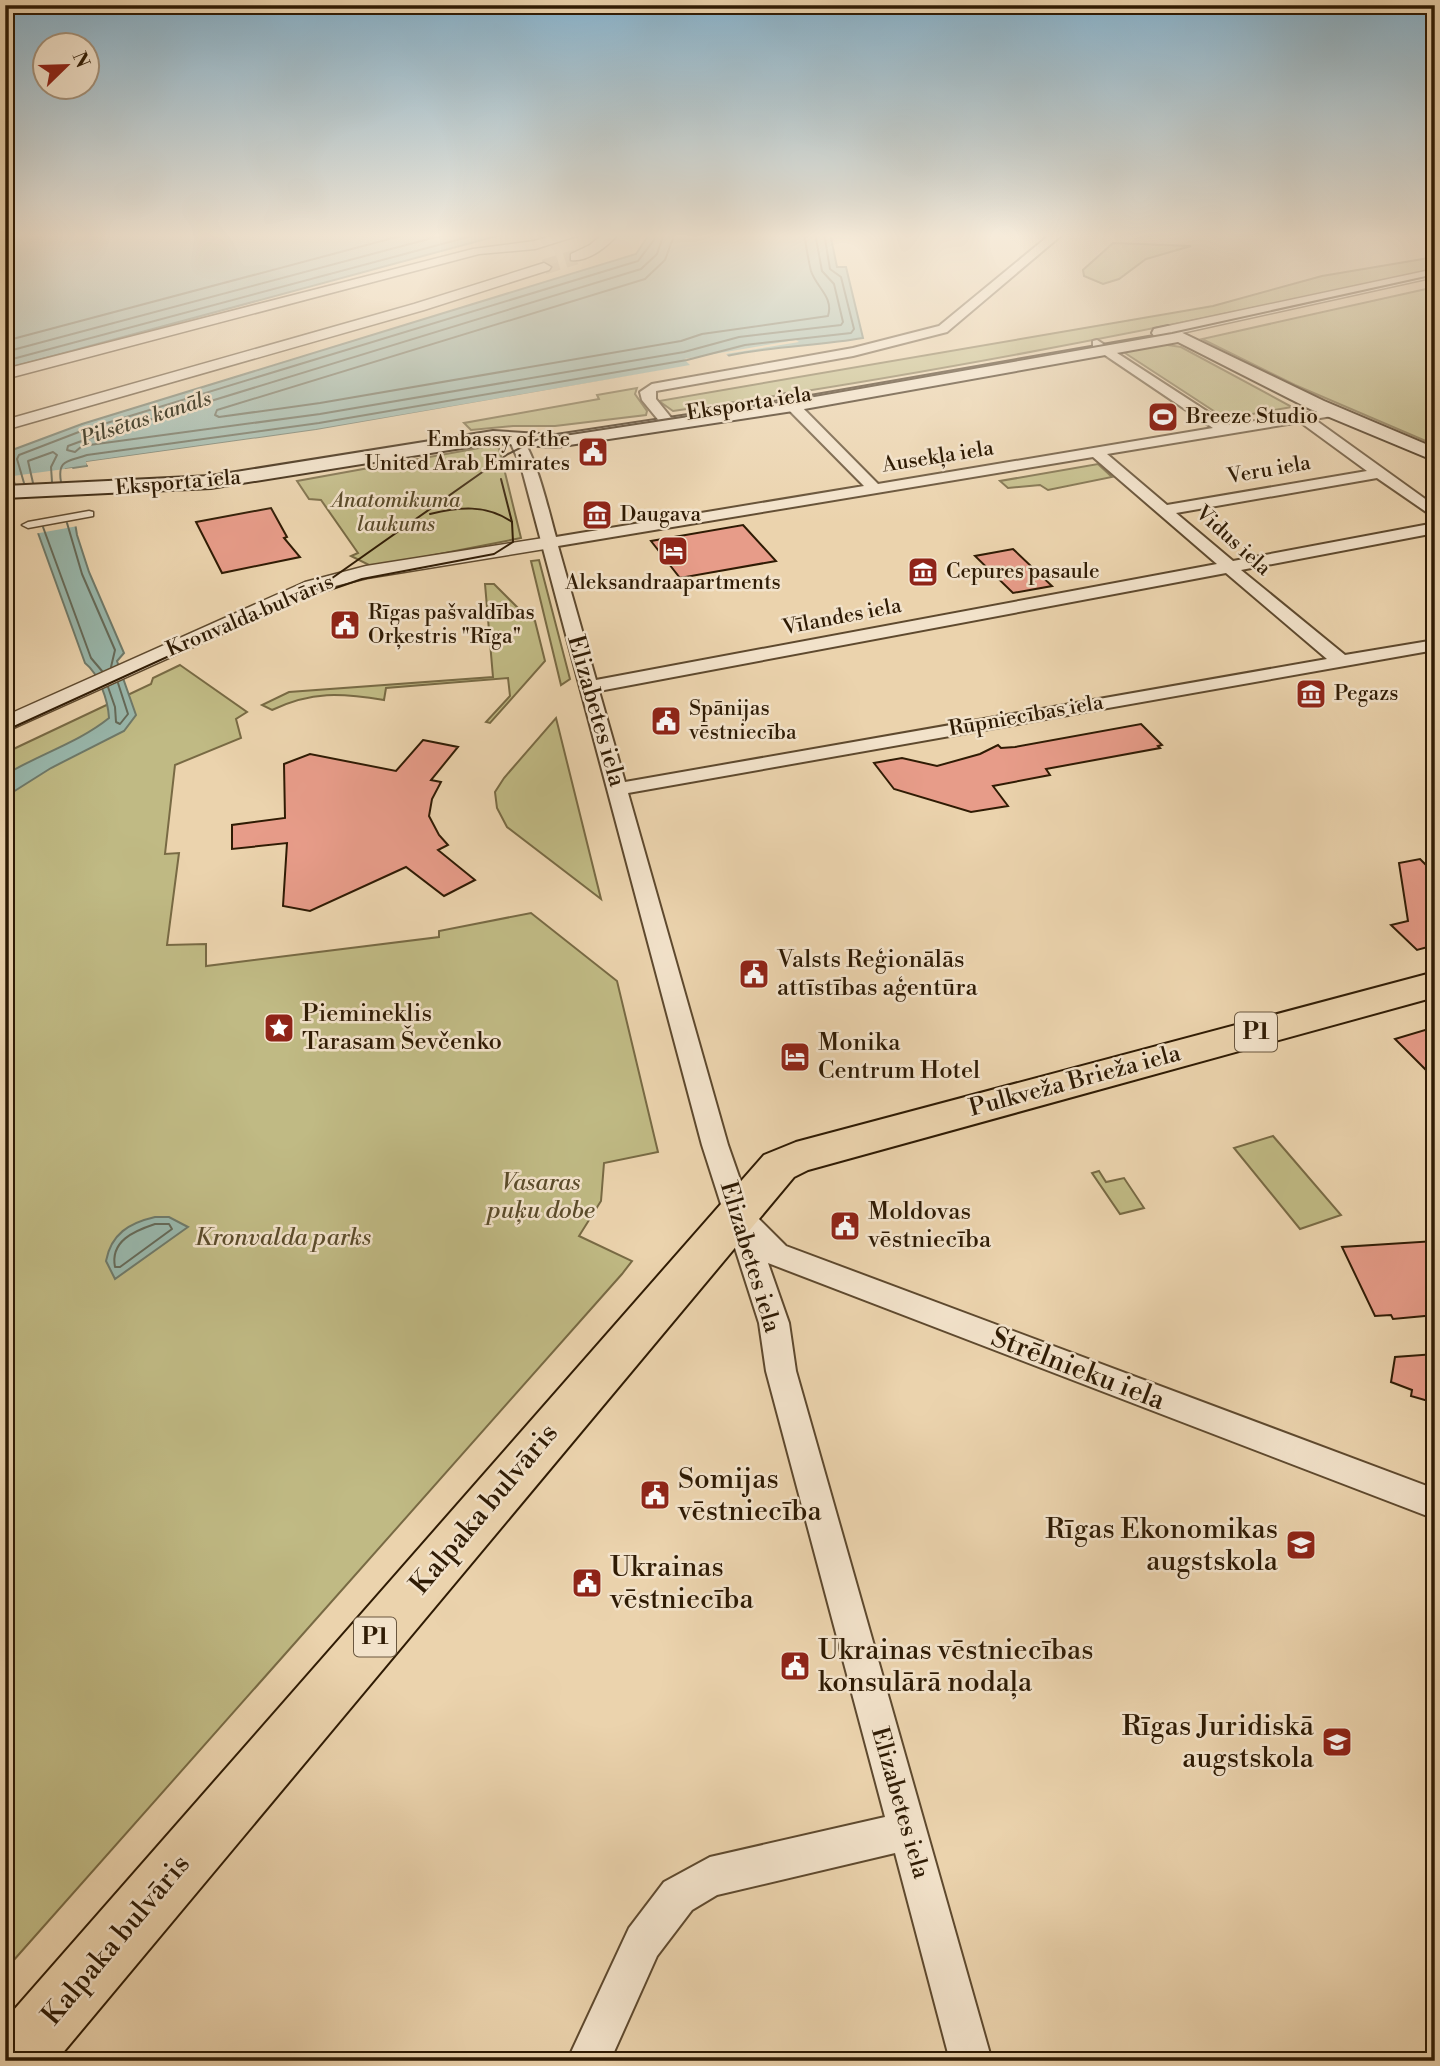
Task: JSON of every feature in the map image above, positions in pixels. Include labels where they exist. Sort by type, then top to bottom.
[{"type":"main road","name":"Eksporta iela","points":[[520,445],[789,402],[1174,334]]},
{"type":"main road","points":[[1174,334],[1333,412],[1435,455]]},
{"type":"main road","name":"Eksporta iela","points":[[12,492],[81,491],[211,482],[450,443],[520,445],[666,421]]},
{"type":"main road","name":"Pulkveža Brieža iela","points":[[736,1213],[779,1166],[796,1158],[1435,984]]},
{"type":"main road","name":"Kalpaka bulvāris","points":[[13,2061],[736,1213]]},
{"type":"street","points":[[5,374],[177,329]]},
{"type":"street","points":[[5,416],[80,391],[302,329]]},
{"type":"street","points":[[5,425],[340,329]]},
{"type":"street","points":[[666,421],[647,396],[652,388],[853,352],[941,329]]},
{"type":"street","name":"Eksporta iela","points":[[1174,334],[1194,329]]},
{"type":"street","name":"Eksporta iela","points":[[1174,334],[1197,329]]},
{"type":"street","points":[[1102,347],[1226,430]]},
{"type":"street","points":[[789,402],[875,489]]},
{"type":"street","name":"Ausekļa iela","points":[[550,542],[1333,412]]},
{"type":"street","points":[[1302,417],[1435,513]]},
{"type":"street","name":"Elizabetes iela","points":[[520,445],[550,542],[674,1001],[736,1213],[774,1323],[781,1371],[971,2061]]},
{"type":"street","name":"Vidus iela","points":[[1096,452],[1230,566],[1236,575],[1341,661]]},
{"type":"street","name":"Veru iela","points":[[1164,510],[1380,473]]},
{"type":"street","points":[[28,525],[89,514]]},
{"type":"street","name":"Vīlandes iela","points":[[588,686],[613,684],[1435,527]]},
{"type":"street","name":"Kronvalda bulvāris","points":[[7,723],[312,586],[366,572],[550,542]]},
{"type":"street","name":"Rūpniecības iela","points":[[618,789],[1435,645]]},
{"type":"street","name":"Strēlnieku iela","points":[[736,1213],[776,1254],[792,1262],[1435,1504]]},
{"type":"street","points":[[587,2061],[643,1942],[678,1896],[710,1877],[909,1831]]},
{"type":"green space","points":[[1076,329],[1148,329],[769,397],[673,411],[659,401]]},
{"type":"green space","points":[[1245,329],[1435,329],[1435,445],[1295,385],[1202,339]]},
{"type":"green space","points":[[1161,344],[1181,347],[1292,407],[1235,417],[1220,415],[1125,353]]},
{"type":"green space","points":[[637,388],[635,394],[647,411],[646,415],[555,426],[471,430],[464,423],[599,399],[597,395]]},
{"type":"green space","name":"Anatomikuma laukums","points":[[490,446],[499,448],[521,538],[373,567],[351,556],[358,553],[321,500],[309,499],[297,481]]},
{"type":"green space","points":[[1098,464],[1112,477],[1048,490],[1040,485],[1008,488],[1000,481]]},
{"type":"green space","points":[[539,560],[570,679],[561,685],[531,561]]},
{"type":"green space","points":[[485,584],[494,584],[525,615],[535,621],[545,661],[490,723],[486,722],[510,696],[508,678],[386,688],[384,700],[327,695],[300,699],[272,710],[262,705],[289,692],[493,677]]},
{"type":"green space","name":"Kronvalda parks","points":[[180,665],[247,712],[236,719],[241,738],[175,765],[165,854],[179,853],[167,945],[206,944],[206,966],[439,937],[439,931],[531,913],[617,981],[658,1152],[604,1163],[601,1201],[579,1236],[632,1261],[622,1274],[5,1970],[5,753],[151,684],[153,678]]},
{"type":"green space","points":[[556,718],[601,899],[507,827],[497,808],[495,792],[504,778]]},
{"type":"green space","points":[[1273,1136],[1341,1215],[1300,1229],[1234,1148]]},
{"type":"green space","points":[[1099,1171],[1106,1182],[1124,1178],[1144,1208],[1120,1214],[1092,1173]]},
{"type":"water","points":[[5,329],[151,329],[5,369]]},
{"type":"water","name":"Pilsētas kanāls","points":[[390,329],[861,329],[863,338],[753,351],[689,367],[316,430],[87,462],[87,466],[66,469],[77,535],[89,572],[124,653],[117,661],[136,715],[124,731],[51,768],[5,797],[5,775],[97,727],[109,718],[102,688],[85,663],[38,533],[11,472],[7,452],[82,424]]},
{"type":"water","points":[[155,1217],[169,1217],[188,1227],[115,1279],[106,1261],[112,1244],[129,1226]]},
{"type":"pier","points":[[796,340],[799,342],[726,354],[732,360],[695,368],[314,433],[87,465],[86,462],[316,430],[690,365],[684,359]]},
{"type":"pier","points":[[72,468],[74,471],[70,472],[78,526],[34,534],[13,476]]},
{"type":"building","points":[[271,508],[287,537],[284,538],[300,557],[222,573],[196,522]]},
{"type":"building","name":"Aleksandraapartments","points":[[743,525],[776,561],[680,578],[651,541]]},
{"type":"building","points":[[1013,549],[1052,586],[1013,593],[975,556]]},
{"type":"building","points":[[1141,724],[1162,745],[1158,746],[1160,748],[1046,769],[1050,775],[993,786],[1008,806],[971,812],[894,789],[874,763],[902,758],[937,766],[980,754],[998,745],[1001,748],[1015,747]]},
{"type":"building","points":[[423,740],[458,747],[431,780],[441,782],[432,799],[429,816],[448,845],[438,850],[475,880],[444,896],[406,867],[310,911],[283,906],[287,843],[232,849],[232,825],[285,818],[284,764],[310,754],[396,771]]},
{"type":"building","points":[[1420,859],[1435,874],[1435,945],[1417,950],[1391,925],[1408,921],[1399,863]]},
{"type":"building","points":[[1435,1027],[1435,1079],[1395,1039]]},
{"type":"building","points":[[1435,1241],[1435,1315],[1393,1319],[1391,1315],[1375,1316],[1342,1247]]},
{"type":"building","points":[[1435,1354],[1435,1403],[1411,1396],[1412,1390],[1391,1382],[1395,1357]]},
{"type":"tram line","points":[[5,731],[318,588],[508,454],[538,439],[786,401],[1188,329]]},
{"type":"tram line","points":[[501,479],[512,522]]},
{"type":"tram line","points":[[430,514],[472,509],[492,512],[512,522]]},
{"type":"tram line","points":[[324,592],[362,579],[494,554],[513,542],[512,522]]},
{"type":"place","name":"Breeze Studio","points":[[1163,417]]},
{"type":"place","name":"Embassy of the United Arab Emirates","points":[[593,452]]},
{"type":"place","name":"Daugava","points":[[597,515]]},
{"type":"place","name":"Aleksandraapartments","points":[[673,551]]},
{"type":"place","name":"Cepures pasaule","points":[[923,572]]},
{"type":"place","name":"Rīgas pašvaldības Orķestris \"Rīga\"","points":[[345,625]]},
{"type":"place","name":"Pegazs","points":[[1311,694]]},
{"type":"place","name":"Spānijas vēstniecība","points":[[666,721]]},
{"type":"place","name":"Valsts Reģionālās attīstības aģentūra","points":[[754,974]]},
{"type":"place","name":"Piemineklis Tarasam Ševčenko","points":[[279,1028]]},
{"type":"place","name":"Monika Centrum Hotel","points":[[795,1057]]},
{"type":"place","name":"Moldovas vēstniecība","points":[[845,1226]]},
{"type":"place","name":"Somijas vēstniecība","points":[[655,1495]]},
{"type":"place","name":"Rīgas Ekonomikas augstskola","points":[[1301,1545]]},
{"type":"place","name":"Ukrainas vēstniecība","points":[[587,1583]]},
{"type":"place","name":"Ukrainas vēstniecības konsulārā nodaļa","points":[[795,1666]]},
{"type":"place","name":"Rīgas Juridiskā augstskola","points":[[1337,1742]]},
{"type":"park label","name":"Vasaras puķu dobe","points":[[541,1197]]}]
